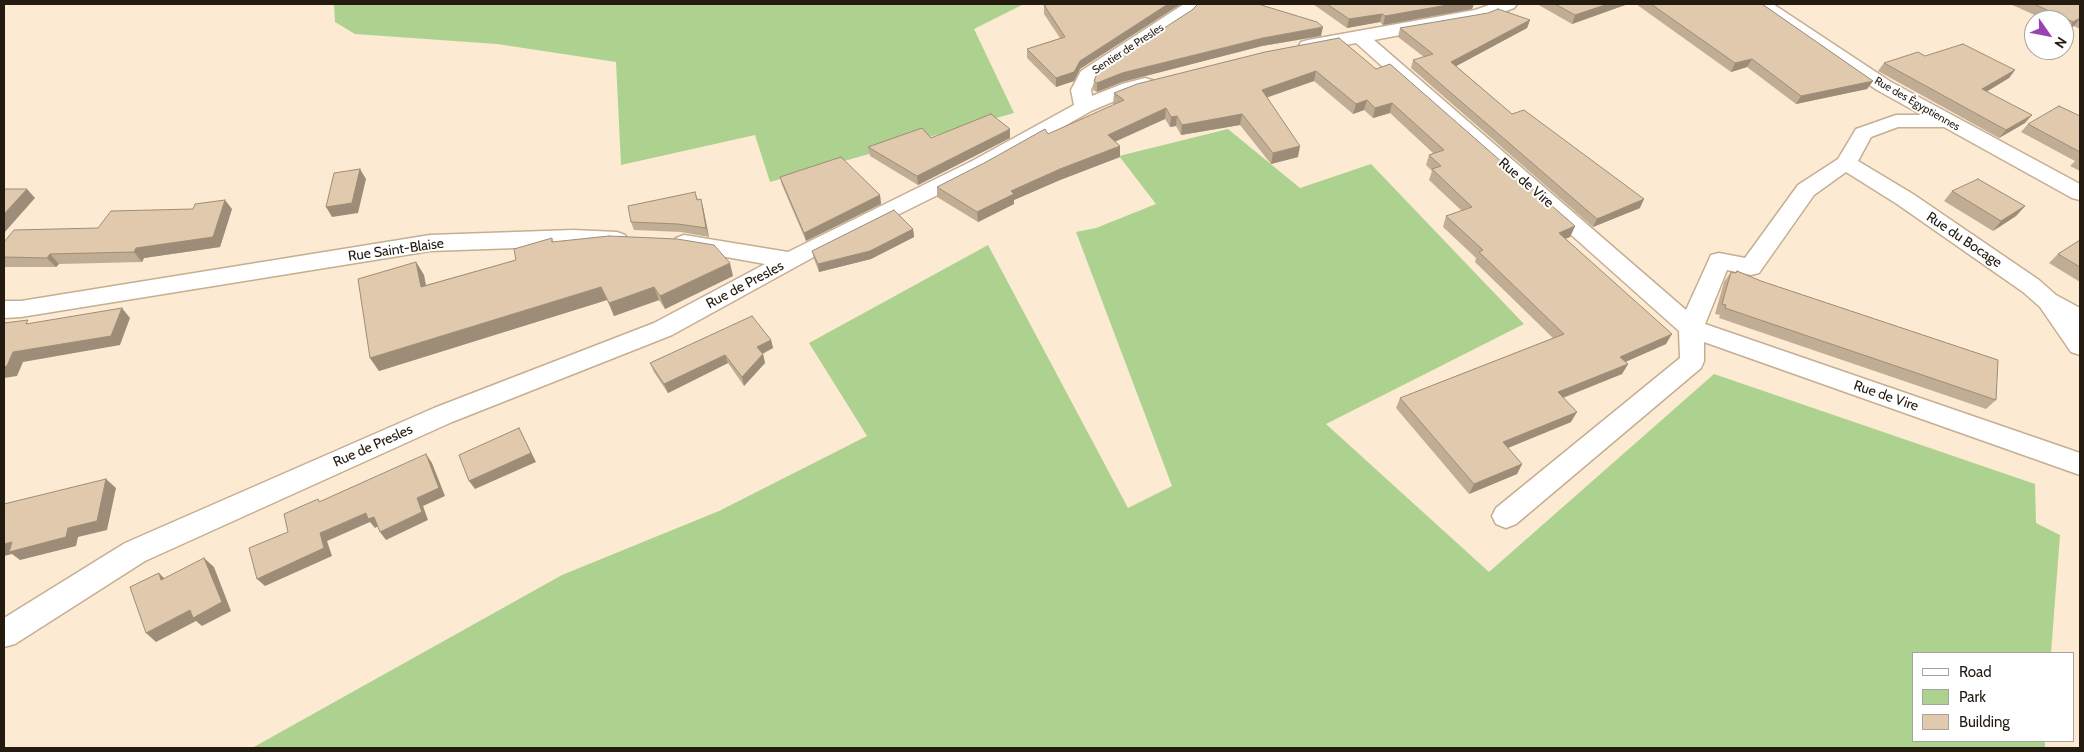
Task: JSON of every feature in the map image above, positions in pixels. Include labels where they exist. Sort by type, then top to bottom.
[{"type":"street","name":"Sentier de Presles","points":[[1084,107],[1081,90],[1088,75],[1195,4]]},
{"type":"street","points":[[1292,49],[1479,15],[1508,4]]},
{"type":"street","name":"Rue des Égyptiennes","points":[[1761,4],[1884,86],[1944,121],[2080,193]]},
{"type":"street","name":"Rue de Vire","points":[[1360,37],[1691,328],[2080,464]]},
{"type":"street","name":"Rue de Presles","points":[[4,634],[135,552],[443,415],[663,330],[790,260],[979,166],[1084,107],[1129,88],[1167,78]]},
{"type":"street","points":[[1506,516],[1692,361],[1691,328],[1719,261],[1751,267],[1806,190],[1846,163],[1863,133],[1896,121],[1944,121]]},
{"type":"street","name":"Rue du Bocage","points":[[1846,163],[1905,200],[2031,286],[2048,301],[2080,319]]},
{"type":"street","name":"Rue Saint-Blaise","points":[[4,310],[21,309],[430,243],[573,238],[681,242],[790,260]]},
{"type":"street","points":[[2048,301],[2080,346]]},
{"type":"green space","points":[[334,4],[1024,4],[974,29],[1014,113],[770,182],[755,135],[621,165],[616,62],[497,44],[355,34],[335,22]]},
{"type":"green space","points":[[1228,129],[1300,188],[1371,164],[1524,324],[1326,424],[1489,572],[1714,374],[2035,484],[2036,523],[2060,535],[2051,652],[1912,652],[1912,742],[2045,742],[2045,748],[252,748],[562,575],[719,511],[867,436],[809,343],[988,245],[1128,508],[1172,486],[1076,232],[1096,228],[1156,204],[1119,156]]},
{"type":"building","points":[[1168,4],[1080,61],[1074,72],[1056,78],[1027,49],[1065,37],[1044,5]]},
{"type":"building","points":[[1198,4],[1258,4],[1317,22],[1323,27],[1263,38],[1122,73],[1097,83],[1094,81],[1098,71],[1192,10]]},
{"type":"building","points":[[1327,4],[1453,4],[1385,16],[1382,14],[1349,19]]},
{"type":"building","points":[[1555,4],[1608,4],[1575,15]]},
{"type":"building","points":[[1651,4],[1762,4],[1873,81],[1801,96],[1752,59],[1735,63]]},
{"type":"building","points":[[2034,4],[2080,4],[2080,18],[2074,21],[2074,10],[2047,10]]},
{"type":"building","points":[[1498,9],[1530,20],[1451,62],[1512,114],[1524,110],[1644,199],[1597,219],[1413,60],[1433,54],[1400,28],[1488,13]]},
{"type":"building","points":[[1339,38],[1376,69],[1390,64],[1575,226],[1559,233],[1672,334],[1620,357],[1628,364],[1558,392],[1577,412],[1503,442],[1522,464],[1474,484],[1400,398],[1564,334],[1479,252],[1483,250],[1446,216],[1472,207],[1432,169],[1441,166],[1429,155],[1444,150],[1392,103],[1375,108],[1367,100],[1356,104],[1316,71],[1262,90],[1300,146],[1273,153],[1242,114],[1182,125],[1177,116],[1171,117],[1166,108],[1108,135],[1120,146],[1060,169],[1011,191],[1014,194],[977,212],[937,187],[1045,129],[1048,134],[1124,100],[1114,93],[1137,84],[1265,52]]},
{"type":"building","points":[[1963,44],[2015,70],[1982,89],[2032,115],[2006,130],[1884,63],[1918,52],[1925,56]]},
{"type":"building","points":[[2059,106],[2080,116],[2080,152],[2028,124]]},
{"type":"building","points":[[991,114],[1010,129],[917,176],[868,147],[922,128],[931,138]]},
{"type":"building","points":[[841,157],[880,195],[804,233],[780,177]]},
{"type":"building","points":[[360,169],[352,203],[326,207],[334,173]]},
{"type":"building","points":[[1978,179],[2025,206],[2001,221],[1952,191]]},
{"type":"building","points":[[4,189],[27,189],[4,214]]},
{"type":"building","points":[[695,192],[697,200],[701,199],[706,228],[678,224],[631,222],[628,206]]},
{"type":"building","points":[[225,200],[213,237],[136,248],[134,252],[50,254],[47,258],[4,257],[4,242],[14,230],[98,228],[111,211],[193,209],[195,204]]},
{"type":"building","points":[[894,210],[913,229],[870,251],[818,264],[812,251]]},
{"type":"building","points":[[609,236],[677,239],[714,245],[730,263],[660,296],[654,287],[609,303],[601,287],[370,358],[358,279],[416,262],[421,287],[516,260],[514,249],[552,238],[552,242]]},
{"type":"building","points":[[2080,240],[2080,267],[2058,254]]},
{"type":"building","points":[[1737,271],[1761,281],[1998,360],[1996,400],[1725,308],[1726,305],[1722,304],[1731,272],[1736,273]]},
{"type":"building","points":[[122,308],[111,336],[13,352],[7,366],[4,367],[4,323],[28,320],[26,324]]},
{"type":"building","points":[[752,316],[771,340],[757,347],[763,354],[742,377],[725,355],[664,384],[650,363]]},
{"type":"building","points":[[519,428],[531,453],[469,481],[459,455]]},
{"type":"building","points":[[426,454],[439,488],[417,498],[422,512],[380,532],[374,517],[368,519],[366,513],[320,533],[324,548],[257,579],[249,548],[288,532],[284,514],[318,499],[319,502]]},
{"type":"building","points":[[106,479],[97,521],[68,528],[66,537],[9,552],[12,542],[4,544],[4,504]]},
{"type":"building","points":[[204,558],[222,602],[193,618],[190,610],[146,633],[130,587],[159,573],[161,580]]}]
